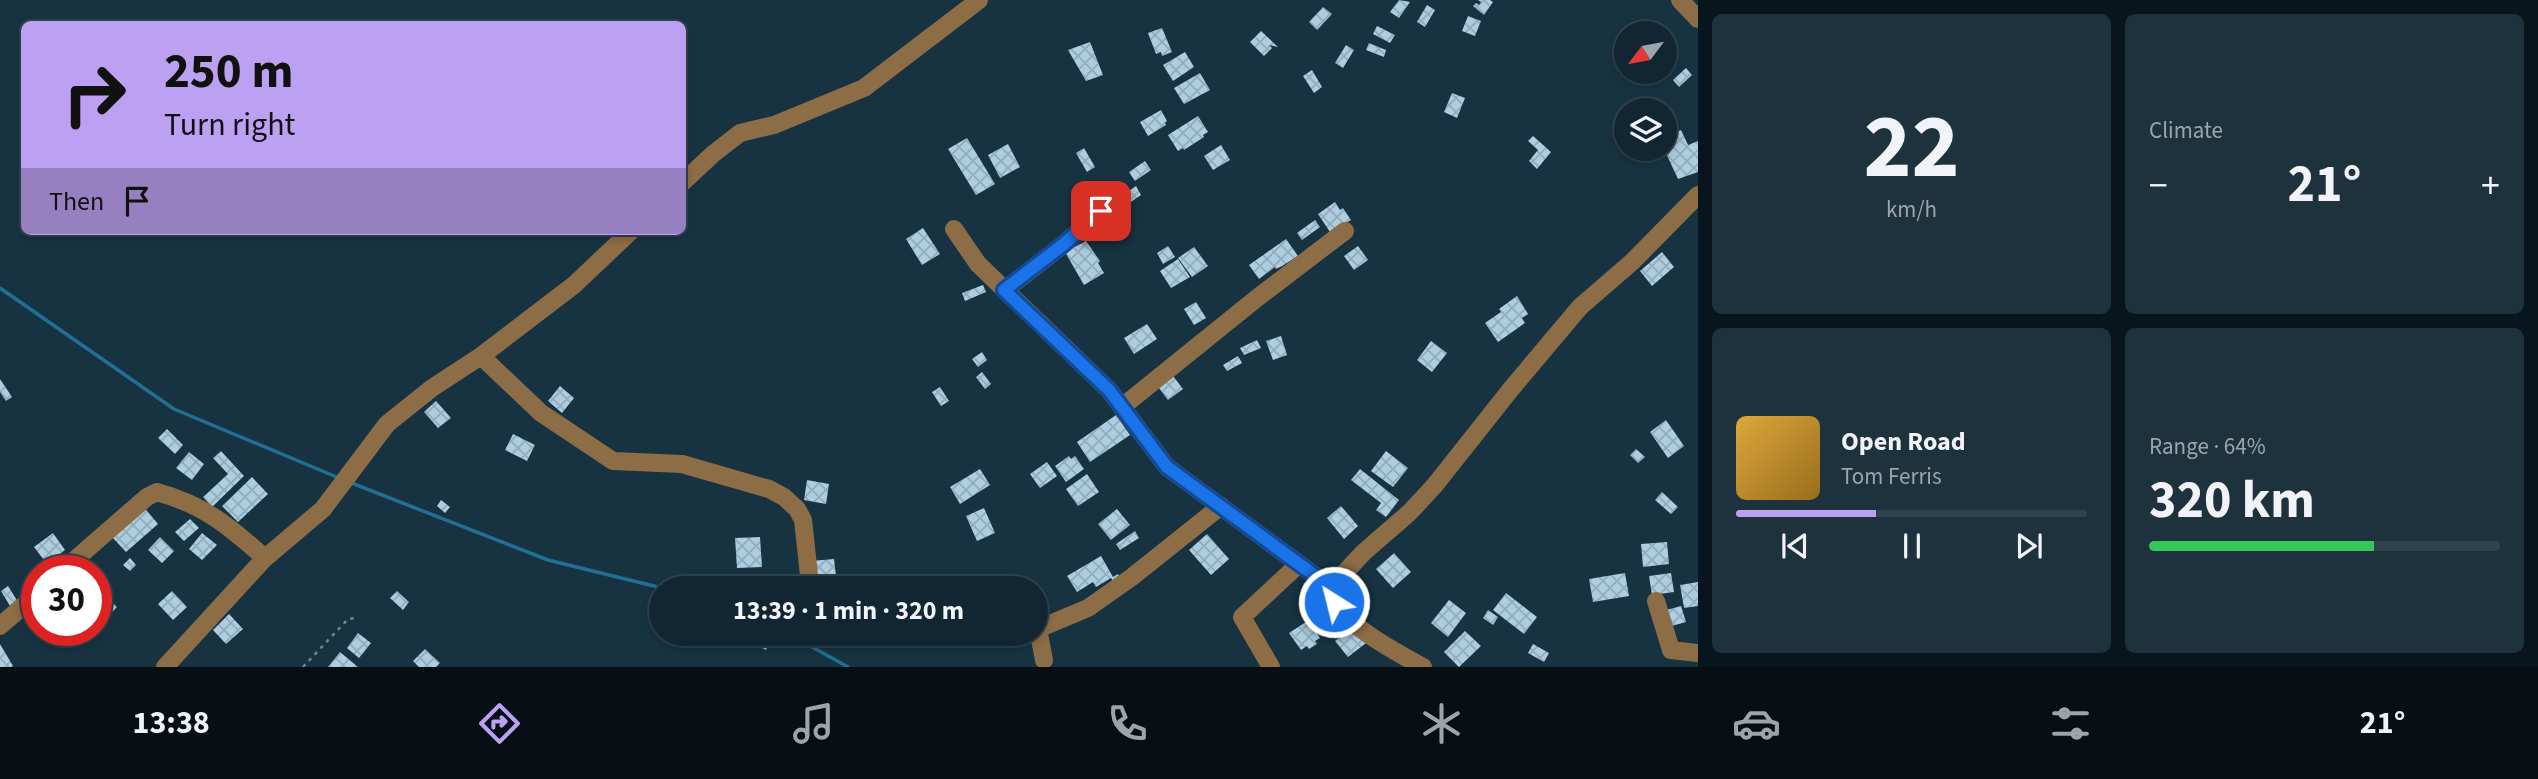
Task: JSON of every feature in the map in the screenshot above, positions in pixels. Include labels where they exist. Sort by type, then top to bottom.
[{"type":"street","points":[[686,179],[740,133],[774,125],[864,88],[979,0]]},
{"type":"street","points":[[1680,0],[1698,19]]},
{"type":"street","points":[[1004,290],[1064,244],[1119,195]]},
{"type":"street","points":[[1423,667],[1385,646],[1346,617],[1334,602],[1334,584],[1435,485],[1580,307],[1632,262],[1698,195]]},
{"type":"street","points":[[954,229],[978,264],[1109,390],[1167,467],[1333,589]]},
{"type":"street","points":[[1122,407],[1345,231]]},
{"type":"street","points":[[165,667],[265,558],[323,509],[387,424],[574,285],[627,235]]},
{"type":"street","points":[[481,356],[541,413],[613,461],[682,464],[769,489],[784,497],[797,509],[803,520],[809,576]]},
{"type":"street","points":[[80,555],[147,497],[157,492],[185,500],[218,520],[265,558]]},
{"type":"street","points":[[1044,660],[1038,629],[1088,608],[1132,577],[1221,506]]},
{"type":"street","points":[[1271,667],[1242,617],[1299,564]]},
{"type":"street","points":[[1656,601],[1671,650],[1698,653]]},
{"type":"street","points":[[0,626],[21,608]]},
{"type":"path","points":[[303,667],[348,619],[356,618]]},
{"type":"building","points":[[1399,0],[1410,2],[1399,18],[1390,12]]},
{"type":"building","points":[[1478,0],[1493,2],[1484,15],[1473,6],[1476,3],[1479,5],[1481,2]]},
{"type":"building","points":[[1427,5],[1435,10],[1425,27],[1417,22]]},
{"type":"building","points":[[1323,7],[1332,14],[1317,30],[1309,22]]},
{"type":"building","points":[[1468,16],[1481,21],[1475,36],[1462,31]]},
{"type":"building","points":[[1377,26],[1395,35],[1390,43],[1373,34]]},
{"type":"building","points":[[1162,28],[1172,52],[1162,56],[1161,52],[1156,54],[1148,33]]},
{"type":"building","points":[[1261,31],[1278,47],[1269,45],[1272,48],[1264,56],[1250,42]]},
{"type":"building","points":[[1090,42],[1103,75],[1086,81],[1068,50]]},
{"type":"building","points":[[1369,43],[1386,50],[1384,57],[1366,50]]},
{"type":"building","points":[[1346,45],[1354,50],[1343,68],[1335,63]]},
{"type":"building","points":[[1185,52],[1194,67],[1173,81],[1163,65]]},
{"type":"building","points":[[1686,68],[1692,75],[1679,87],[1677,76]]},
{"type":"building","points":[[1312,70],[1322,87],[1314,93],[1303,76]]},
{"type":"building","points":[[1200,73],[1210,90],[1184,104],[1174,88]]},
{"type":"building","points":[[1452,93],[1465,98],[1457,118],[1444,112]]},
{"type":"building","points":[[1161,110],[1167,121],[1166,125],[1148,136],[1140,122]]},
{"type":"building","points":[[1198,116],[1208,132],[1184,150],[1183,148],[1178,151],[1168,135]]},
{"type":"building","points":[[1681,130],[1688,145],[1698,141],[1698,172],[1678,179],[1670,161],[1677,161],[1677,132]]},
{"type":"building","points":[[1533,136],[1551,152],[1537,169],[1529,161],[1538,150],[1528,141]]},
{"type":"building","points":[[967,138],[995,184],[976,195],[948,149]]},
{"type":"building","points":[[1008,144],[1020,167],[1000,178],[988,155]]},
{"type":"building","points":[[1221,145],[1230,160],[1213,170],[1204,156]]},
{"type":"building","points":[[1084,148],[1095,167],[1087,172],[1076,153]]},
{"type":"building","points":[[1145,161],[1151,170],[1135,181],[1129,172]]},
{"type":"building","points":[[1136,186],[1141,195],[1125,206],[1119,198]]},
{"type":"building","points":[[1335,202],[1351,220],[1330,232],[1318,214]]},
{"type":"building","points":[[1315,220],[1320,227],[1302,240],[1297,233]]},
{"type":"building","points":[[923,228],[940,254],[922,265],[906,239]]},
{"type":"building","points":[[1286,239],[1298,256],[1276,269],[1275,267],[1259,279],[1249,265]]},
{"type":"building","points":[[1086,241],[1100,261],[1098,263],[1104,273],[1084,285],[1065,252]]},
{"type":"building","points":[[1168,246],[1175,257],[1163,264],[1157,253]]},
{"type":"building","points":[[1358,246],[1368,260],[1354,270],[1344,256]]},
{"type":"building","points":[[1194,247],[1208,266],[1192,277],[1178,258]]},
{"type":"building","points":[[1662,252],[1674,267],[1652,286],[1640,271]]},
{"type":"building","points":[[1178,259],[1190,277],[1171,288],[1160,271]]},
{"type":"building","points":[[983,285],[986,292],[965,301],[962,293]]},
{"type":"building","points":[[1517,296],[1528,314],[1522,318],[1525,323],[1498,342],[1485,323]]},
{"type":"building","points":[[1196,302],[1206,318],[1194,325],[1184,309]]},
{"type":"building","points":[[1147,324],[1157,339],[1134,354],[1124,338]]},
{"type":"building","points":[[1281,336],[1287,355],[1273,360],[1266,341]]},
{"type":"building","points":[[1257,340],[1261,348],[1244,355],[1240,348]]},
{"type":"building","points":[[1431,341],[1447,353],[1432,372],[1417,360]]},
{"type":"building","points":[[982,352],[987,360],[978,367],[972,359]]},
{"type":"building","points":[[1238,356],[1242,363],[1227,371],[1223,365]]},
{"type":"building","points":[[982,372],[991,384],[985,389],[976,377]]},
{"type":"building","points":[[1170,372],[1183,389],[1168,400],[1155,383]]},
{"type":"building","points":[[0,379],[12,397],[6,401],[0,392]]},
{"type":"building","points":[[560,386],[574,398],[562,413],[548,401]]},
{"type":"building","points":[[940,387],[949,401],[941,406],[932,392]]},
{"type":"building","points":[[436,401],[451,418],[438,428],[424,412]]},
{"type":"building","points":[[1116,415],[1130,435],[1090,462],[1077,442]]},
{"type":"building","points":[[1666,420],[1684,446],[1668,458],[1650,432]]},
{"type":"building","points":[[167,429],[183,445],[175,454],[158,438]]},
{"type":"building","points":[[513,434],[535,445],[527,461],[505,450]]},
{"type":"building","points":[[1636,449],[1645,457],[1638,463],[1630,455]]},
{"type":"building","points":[[221,451],[244,476],[212,507],[203,497],[228,474],[213,458]]},
{"type":"building","points":[[1386,451],[1408,468],[1393,487],[1371,471]]},
{"type":"building","points":[[189,452],[204,464],[192,480],[176,468]]},
{"type":"building","points":[[1069,456],[1071,459],[1075,456],[1084,469],[1066,482],[1055,466]]},
{"type":"building","points":[[1047,462],[1057,476],[1040,488],[1030,474]]},
{"type":"building","points":[[980,469],[990,485],[960,504],[950,487]]},
{"type":"building","points":[[1360,469],[1399,500],[1386,517],[1376,510],[1381,503],[1351,480]]},
{"type":"building","points":[[1087,474],[1099,492],[1078,506],[1066,489]]},
{"type":"building","points":[[252,477],[268,494],[238,522],[222,506]]},
{"type":"building","points":[[807,480],[829,484],[826,504],[804,500]]},
{"type":"building","points":[[1662,492],[1678,507],[1671,514],[1655,500]]},
{"type":"building","points":[[441,500],[450,507],[445,513],[437,506]]},
{"type":"building","points":[[1341,506],[1358,526],[1344,539],[1327,518]]},
{"type":"building","points":[[144,507],[158,524],[126,552],[111,536]]},
{"type":"building","points":[[984,508],[995,533],[977,541],[966,516]]},
{"type":"building","points":[[1117,509],[1130,525],[1111,540],[1098,524]]},
{"type":"building","points":[[190,519],[199,528],[184,541],[175,532]]},
{"type":"building","points":[[1135,531],[1139,538],[1120,550],[1116,544]]},
{"type":"building","points":[[53,533],[65,550],[59,555],[40,555],[34,547]]},
{"type":"building","points":[[202,533],[217,545],[202,560],[189,549]]},
{"type":"building","points":[[1207,534],[1229,559],[1211,575],[1189,550]]},
{"type":"building","points":[[160,537],[174,551],[162,563],[148,550]]},
{"type":"building","points":[[760,537],[762,567],[737,568],[735,538]]},
{"type":"building","points":[[1667,542],[1669,564],[1643,567],[1641,544]]},
{"type":"building","points":[[1394,553],[1411,572],[1393,588],[1376,569]]},
{"type":"building","points":[[1101,556],[1113,577],[1118,574],[1122,581],[1115,585],[1111,578],[1096,587],[1093,582],[1077,592],[1067,576]]},
{"type":"building","points":[[130,558],[136,565],[130,571],[123,565]]},
{"type":"building","points":[[834,559],[836,576],[813,576],[811,561]]},
{"type":"building","points":[[1625,573],[1629,596],[1593,602],[1589,579]]},
{"type":"building","points":[[1671,573],[1674,592],[1652,595],[1649,576]]},
{"type":"building","points":[[1698,582],[1698,606],[1684,608],[1680,585]]},
{"type":"building","points":[[8,586],[18,602],[10,606],[1,591]]},
{"type":"building","points":[[172,591],[187,607],[173,620],[158,604]]},
{"type":"building","points":[[397,591],[409,602],[403,610],[390,598]]},
{"type":"building","points":[[1506,593],[1537,617],[1524,634],[1493,610]]},
{"type":"building","points":[[1449,600],[1466,613],[1448,637],[1431,623]]},
{"type":"building","points":[[1681,606],[1686,622],[1668,627],[1663,611]]},
{"type":"building","points":[[1488,610],[1498,617],[1493,625],[1483,618]]},
{"type":"building","points":[[229,614],[243,629],[226,644],[213,630]]},
{"type":"building","points":[[1309,620],[1320,638],[1315,641],[1317,644],[1301,650],[1289,633]]},
{"type":"building","points":[[1353,627],[1366,643],[1348,657],[1335,641]]},
{"type":"building","points":[[1465,631],[1481,646],[1459,667],[1444,652]]},
{"type":"building","points":[[358,633],[371,643],[359,658],[347,648]]},
{"type":"building","points":[[0,644],[13,666],[0,667]]},
{"type":"building","points":[[1533,644],[1549,653],[1544,662],[1528,653]]},
{"type":"building","points":[[425,649],[440,663],[436,667],[419,667],[413,661]]},
{"type":"building","points":[[340,652],[358,667],[328,667]]},
{"type":"waterway","points":[[0,288],[174,409],[339,478]]},
{"type":"waterway","points":[[349,482],[548,560],[649,585]]},
{"type":"waterway","points":[[810,646],[848,667]]},
{"type":"route","points":[[1101,211],[1064,244],[1004,290],[1109,390],[1167,467],[1333,589],[1334,602]]}]
